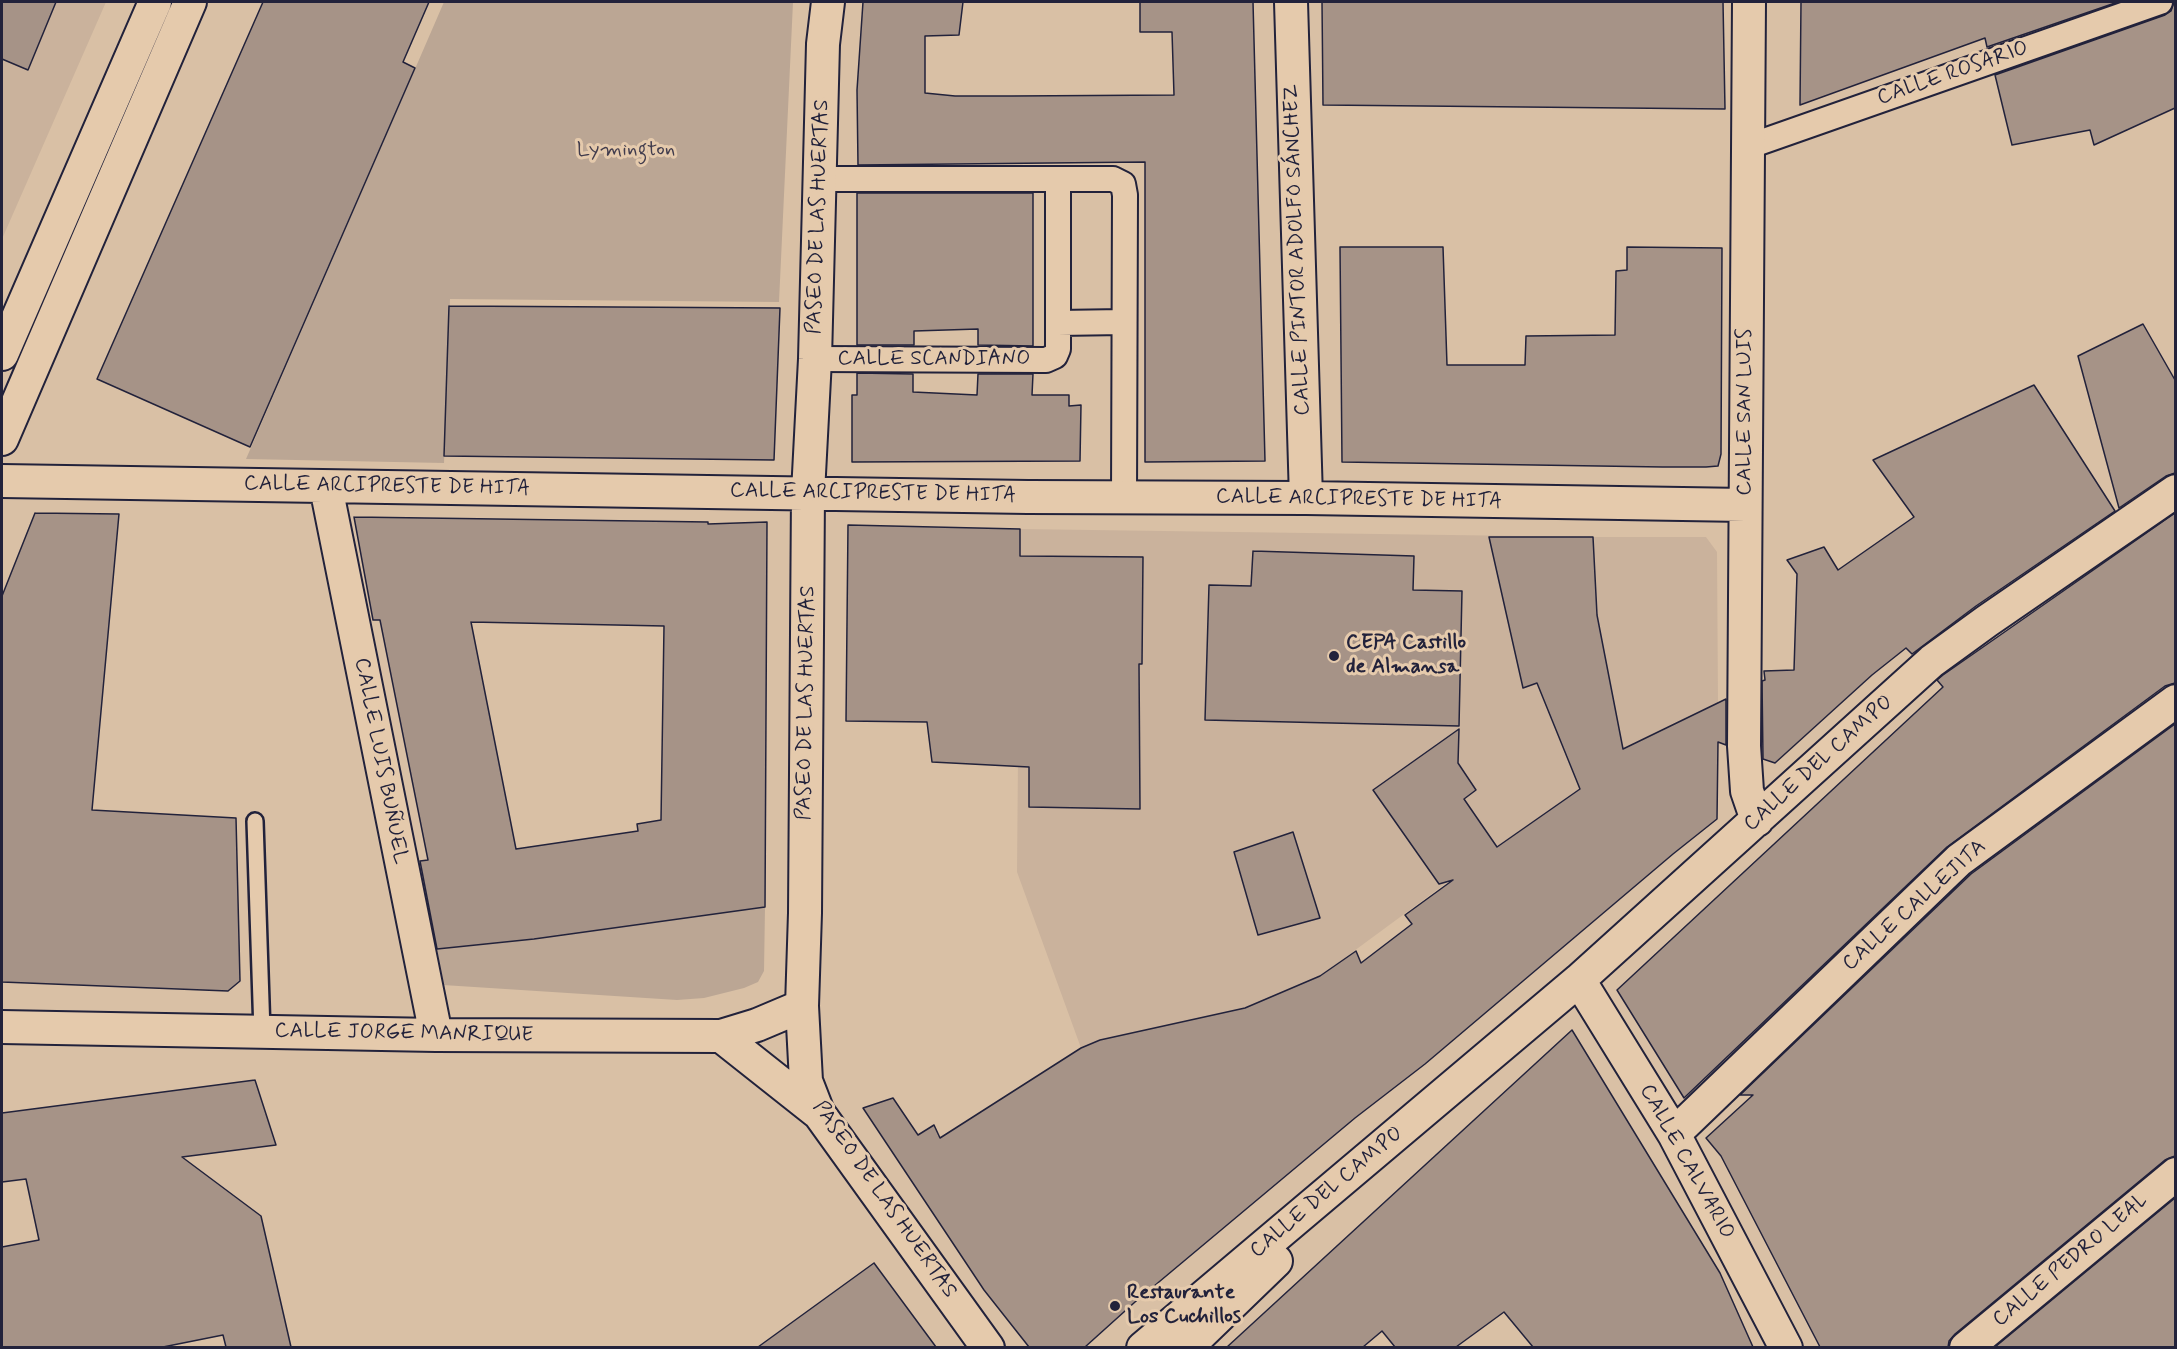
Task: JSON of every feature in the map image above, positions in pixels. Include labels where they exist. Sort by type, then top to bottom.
[{"type":"street","points":[[2,354],[155,2]]},
{"type":"street","points":[[2,439],[190,2]]},
{"type":"street","name":"PASEO DE LAS HUERTAS","points":[[828,2],[823,44],[808,493],[802,1006],[806,1081],[818,1112],[988,1347]]},
{"type":"street","name":"CALLE PINTOR ADOLFO SÁNCHEZ","points":[[1291,2],[1306,498]]},
{"type":"street","name":"CALLE SAN LUIS","points":[[1749,2],[1744,746],[1748,791],[1757,820]]},
{"type":"street","name":"CALLE ROSARIO","points":[[1747,147],[2160,2]]},
{"type":"street","points":[[820,179],[1113,179],[1123,184],[1125,195],[1124,498]]},
{"type":"street","name":"CALLE SCANDIANO","points":[[814,359],[1046,360],[1055,356],[1058,349],[1058,180]]},
{"type":"street","points":[[1058,323],[1123,322]]},
{"type":"street","name":"CALLE ARCIPRESTE DE HITA","points":[[2,481],[1745,505]]},
{"type":"street","name":"CALLE LUIS BUÑUEL","points":[[326,487],[436,1035]]},
{"type":"street","name":"CALLE DEL CAMPO","points":[[1143,1347],[1579,980],[1932,661],[2175,491]]},
{"type":"street","name":"CALLE CALLEJITA","points":[[1674,1134],[1959,860],[2175,700]]},
{"type":"street","name":"CALLE CALVARIO","points":[[1579,980],[1674,1134],[1786,1347]]},
{"type":"street","name":"CALLE JORGE MANRIQUE","points":[[2,1028],[436,1035],[721,1036],[784,1015],[802,1006]]},
{"type":"street","points":[[721,1036],[818,1112]]},
{"type":"street","name":"CALLE DEL CAMPO","points":[[1186,1347],[1484,1062]]},
{"type":"street","name":"CALLE PEDRO LEAL","points":[[1966,1347],[2175,1174]]},
{"type":"lane","points":[[255,821],[262,1032]]},
{"type":"shaded area","points":[[2,2],[106,2],[2,239]]},
{"type":"shaded area","points":[[1020,529],[1706,537],[1717,552],[1718,703],[1628,746],[1631,754],[1479,859],[1320,976],[1245,1008],[1100,1040],[1081,1048],[1017,872]]},
{"type":"green space","name":"Lymington","points":[[444,2],[793,2],[779,302],[450,299],[444,463],[246,459]]},
{"type":"green space","points":[[765,907],[764,971],[758,982],[704,998],[677,1000],[443,985],[437,949],[534,939]]},
{"type":"building","points":[[2,2],[56,2],[28,70],[2,59]]},
{"type":"building","points":[[263,2],[429,2],[403,62],[415,68],[250,447],[97,379]]},
{"type":"building","points":[[863,2],[963,2],[959,35],[925,36],[925,93],[955,96],[1012,96],[1174,95],[1172,32],[1140,32],[1140,2],[1253,2],[1265,461],[1145,462],[1145,162],[858,165],[857,90]]},
{"type":"building","points":[[1322,2],[1723,2],[1725,109],[1323,105]]},
{"type":"building","points":[[1801,2],[2118,2],[1987,47],[1985,38],[1800,105]]},
{"type":"building","points":[[2174,2],[2175,108],[2094,145],[2090,130],[2012,145],[1995,75],[2165,15],[2171,11]]},
{"type":"building","points":[[857,193],[1033,193],[1033,346],[978,345],[978,329],[914,331],[914,345],[857,345]]},
{"type":"building","points":[[1340,247],[1443,247],[1447,365],[1525,365],[1526,336],[1615,335],[1616,271],[1627,270],[1627,247],[1722,248],[1721,454],[1718,466],[1342,462]]},
{"type":"building","points":[[449,306],[780,308],[774,460],[444,456]]},
{"type":"building","points":[[2143,324],[2175,380],[2175,473],[2166,476],[2119,508],[2078,356]]},
{"type":"building","points":[[857,373],[913,374],[913,392],[977,395],[978,374],[1033,374],[1032,395],[1069,395],[1069,406],[1081,405],[1080,461],[852,462],[852,395],[857,395]]},
{"type":"building","points":[[2034,385],[2115,511],[1976,606],[1912,654],[1906,648],[1872,675],[1775,763],[1763,759],[1762,681],[1765,680],[1764,671],[1794,670],[1797,574],[1787,560],[1824,547],[1838,570],[1914,517],[1873,460]]},
{"type":"building","points":[[35,513],[119,514],[92,810],[236,818],[240,981],[228,991],[2,982],[2,596]]},
{"type":"building","points":[[2175,513],[2175,683],[2165,686],[1947,847],[1684,1098],[1617,990],[1943,687],[1937,680]]},
{"type":"building","points":[[354,517],[708,522],[708,524],[767,522],[765,907],[534,939],[437,949],[420,861],[428,860],[380,620],[373,620]],"holes":[[[471,622],[664,626],[661,820],[637,824],[638,831],[516,849]]]},
{"type":"building","points":[[848,525],[1020,529],[1020,556],[1143,557],[1142,664],[1139,664],[1140,809],[1029,807],[1029,767],[932,762],[927,722],[846,721]]},
{"type":"building","points":[[1489,537],[1593,537],[1597,615],[1623,749],[1726,699],[1726,745],[1718,742],[1717,819],[1425,1064],[1355,1118],[1135,1302],[1085,1347],[1029,1347],[984,1290],[863,1108],[893,1098],[918,1135],[934,1125],[940,1138],[1081,1048],[1100,1040],[1245,1008],[1320,976],[1356,951],[1361,963],[1412,924],[1405,915],[1453,880],[1439,884],[1373,790],[1459,729],[1458,763],[1476,790],[1464,799],[1497,847],[1580,789],[1537,683],[1523,688]]},
{"type":"building","name":"CEPA Castillo de Almansa","points":[[1253,551],[1414,556],[1413,590],[1462,591],[1459,726],[1205,720],[1209,585],[1251,586]]},
{"type":"building","points":[[2175,724],[2175,1156],[2165,1160],[1955,1334],[1949,1341],[1948,1347],[1820,1347],[1721,1156],[1706,1138],[1753,1095],[1740,1095],[1971,874]]},
{"type":"building","points":[[1293,832],[1320,918],[1258,935],[1234,852]]},
{"type":"building","points":[[1572,1030],[1720,1273],[1753,1347],[1533,1347],[1504,1312],[1456,1347],[1395,1347],[1382,1331],[1363,1347],[1227,1347]]},
{"type":"building","points":[[255,1080],[276,1145],[182,1157],[261,1216],[291,1347],[226,1347],[223,1335],[163,1347],[2,1347],[2,1247],[39,1240],[26,1179],[2,1182],[2,1113]]},
{"type":"building","points":[[2175,1198],[2175,1347],[1995,1347]]},
{"type":"building","points":[[874,1263],[936,1347],[758,1347]]},
{"type":"place","name":"CEPA Castillo de Almansa","points":[[1334,656]]},
{"type":"place","name":"Restaurante Los Cuchillos","points":[[1115,1306]]}]
